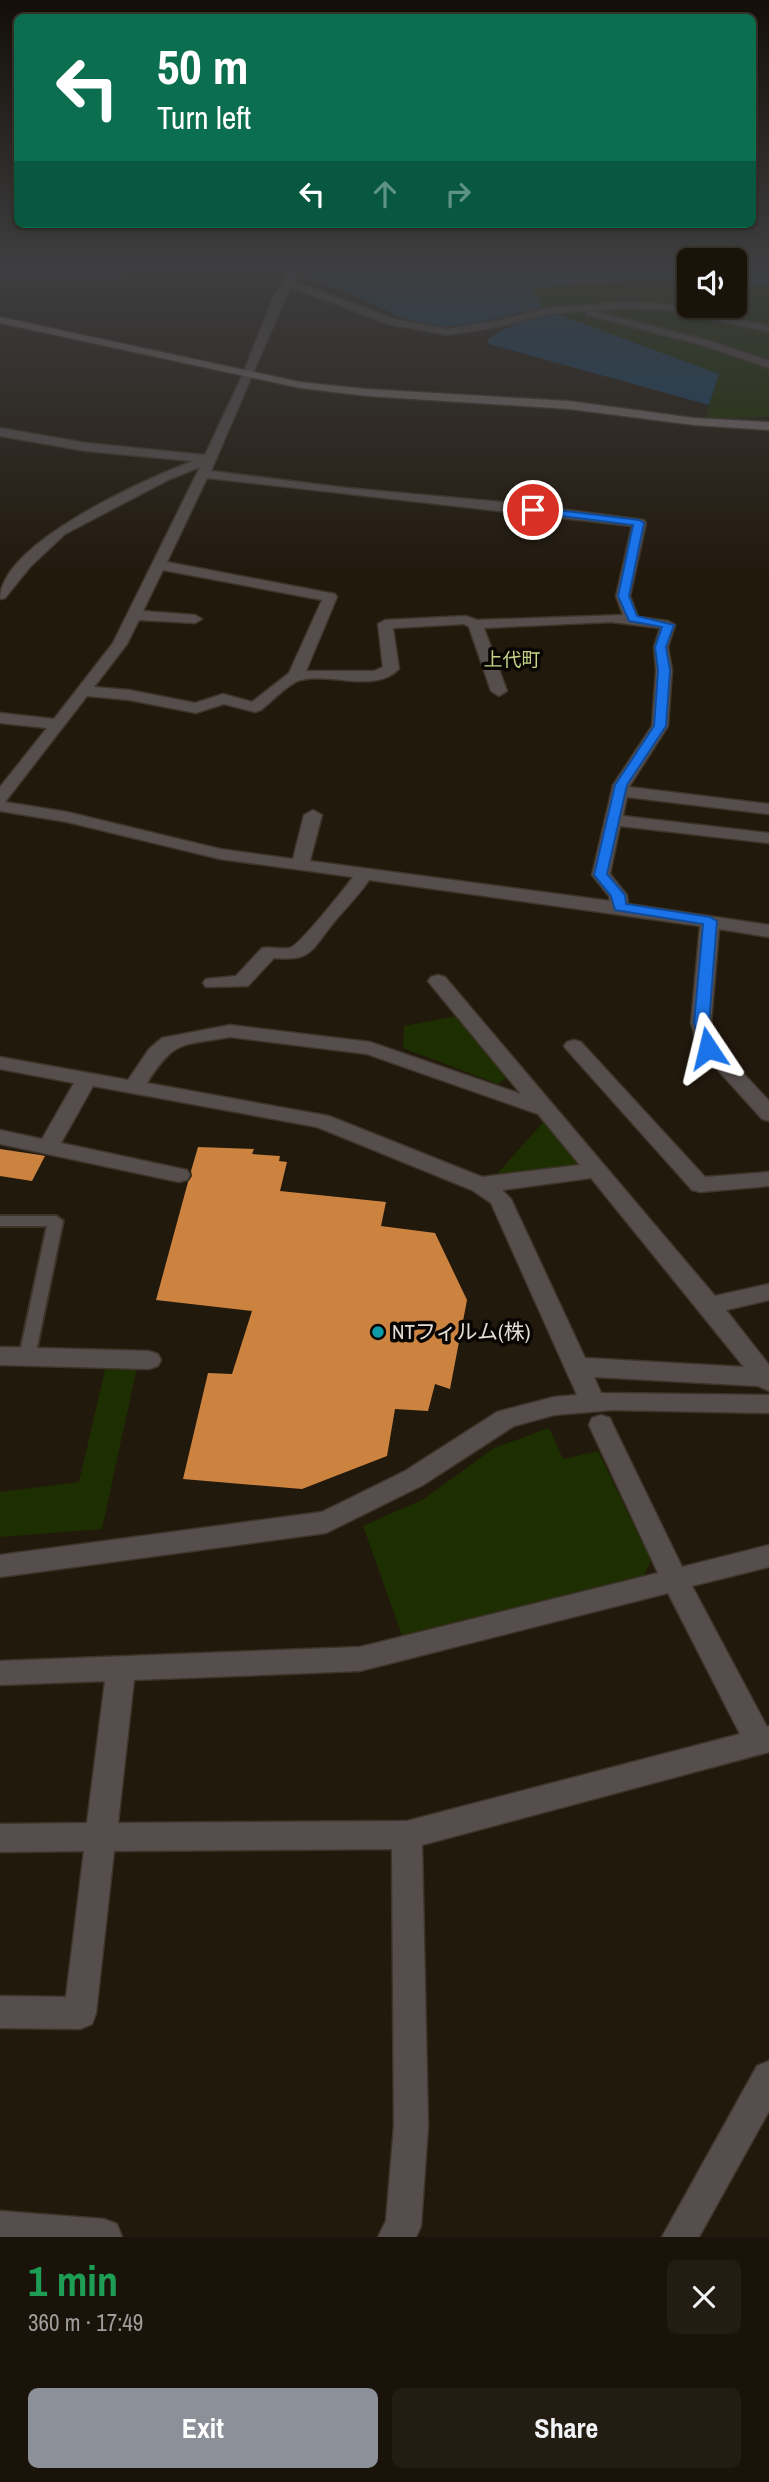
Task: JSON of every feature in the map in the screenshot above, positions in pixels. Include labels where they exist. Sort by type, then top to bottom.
[{"type":"street","points":[[224,368],[344,390],[570,405],[696,424],[769,426]]},
{"type":"street","points":[[0,798],[120,644],[203,474],[250,368]]},
{"type":"street","points":[[0,432],[86,447],[210,459]]},
{"type":"street","points":[[2,590],[60,531],[144,486],[210,459]]},
{"type":"street","points":[[203,474],[639,523],[623,596],[632,619]]},
{"type":"street","points":[[83,691],[129,695],[196,708],[223,699],[255,707],[296,675],[330,597],[158,565]]},
{"type":"street","points":[[132,615],[195,619]]},
{"type":"street","points":[[296,675],[376,676],[391,669],[385,624],[466,620],[475,624],[632,619],[668,625],[660,647],[664,670],[660,726],[620,791],[601,875],[618,895],[620,908]]},
{"type":"street","points":[[475,624],[499,691]]},
{"type":"street","points":[[0,718],[58,724]]},
{"type":"street","points":[[613,820],[760,837],[762,808],[620,791]]},
{"type":"street","points":[[0,806],[66,817],[219,854],[620,908],[769,931]]},
{"type":"street","points":[[300,866],[313,815]]},
{"type":"street","points":[[213,982],[241,982],[269,952],[293,954],[309,945],[324,922],[346,900],[365,873]]},
{"type":"street","points":[[710,921],[701,1023],[708,1048],[769,1114]]},
{"type":"street","points":[[438,981],[598,1170],[767,1379]]},
{"type":"street","points":[[134,1087],[156,1053],[169,1042],[230,1031],[370,1048],[546,1109]]},
{"type":"street","points":[[574,1046],[700,1185],[769,1179]]},
{"type":"street","points":[[0,1062],[322,1121],[481,1185],[500,1199],[578,1367],[583,1385],[675,1580],[764,1740],[407,1835],[0,1838]]},
{"type":"street","points":[[48,1147],[87,1079]]},
{"type":"street","points":[[0,1137],[179,1175]]},
{"type":"street","points":[[481,1185],[598,1170]]},
{"type":"street","points":[[710,1306],[769,1292]]},
{"type":"street","points":[[0,1356],[149,1360]]},
{"type":"street","points":[[578,1367],[767,1379]]},
{"type":"street","points":[[0,1566],[326,1522],[414,1478],[506,1419],[554,1406],[597,1414],[769,1404]]},
{"type":"street","points":[[0,1673],[360,1659],[769,1556]]},
{"type":"street","points":[[0,2011],[80,2013],[121,1667]]},
{"type":"street","points":[[396,2237],[402,2226],[411,2126],[407,1835]]},
{"type":"street","points":[[680,2237],[769,2078]]},
{"type":"street","points":[[0,2229],[33,2229],[104,2237]]},
{"type":"lane","points":[[0,1221],[56,1222],[27,1357]]},
{"type":"green space","points":[[703,368],[769,368],[769,417],[705,419],[718,374]]},
{"type":"green space","points":[[457,1016],[509,1076],[498,1084],[403,1048],[404,1026]]},
{"type":"green space","points":[[548,1117],[588,1168],[496,1175]]},
{"type":"green space","points":[[106,1366],[137,1367],[102,1529],[0,1537],[0,1492],[79,1482]]},
{"type":"green space","points":[[549,1428],[563,1459],[598,1451],[651,1561],[644,1575],[402,1635],[363,1526],[424,1499],[494,1448]]},
{"type":"water","points":[[577,368],[704,368],[719,374],[709,405]]},
{"type":"building","name":"NTフィルム(株)","points":[[198,1147],[254,1149],[252,1154],[280,1156],[279,1161],[287,1162],[280,1191],[386,1202],[381,1226],[435,1233],[467,1300],[450,1389],[435,1384],[428,1411],[395,1409],[387,1456],[302,1489],[183,1479],[208,1373],[232,1374],[252,1311],[156,1300]]},
{"type":"building","points":[[0,1149],[45,1156],[32,1181],[0,1176]]},
{"type":"place","name":"NTフィルム(株)","points":[[378,1332]]},
{"type":"district","name":"上代町","points":[[512,659]]},
{"type":"route","points":[[533,510],[639,523],[623,596],[632,619],[668,625],[660,647],[664,670],[660,726],[621,785],[601,875],[618,895],[620,908],[710,921],[701,1023],[708,1048]]}]
